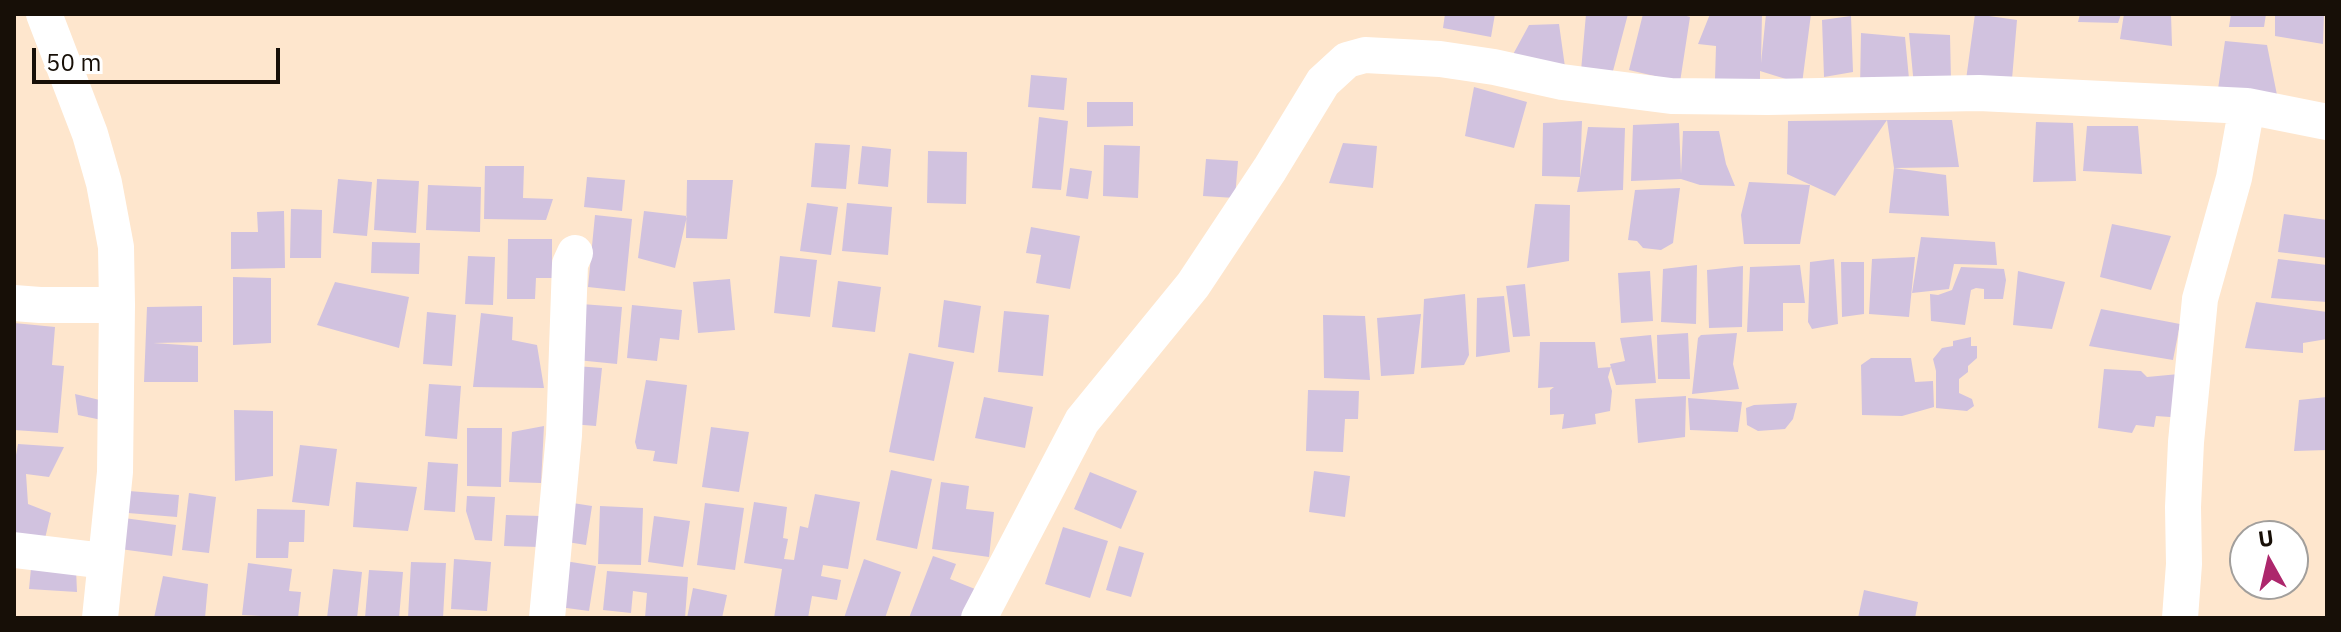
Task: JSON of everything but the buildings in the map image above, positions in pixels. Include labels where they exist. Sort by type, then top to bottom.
[{"type":"street","points":[[44,14],[90,134],[104,183],[116,247],[115,472],[100,618]]},
{"type":"street","points":[[979,618],[1082,421],[1193,285],[1323,82],[1347,60],[1378,54],[1440,59],[1562,82],[1671,96],[1979,93],[2247,106],[2327,122]]},
{"type":"street","points":[[2180,618],[2186,442],[2200,299],[2234,178],[2247,106]]},
{"type":"street","points":[[547,618],[564,435],[570,264],[575,253]]},
{"type":"street","points":[[14,303],[117,305]]},
{"type":"street","points":[[14,550],[105,561]]}]
